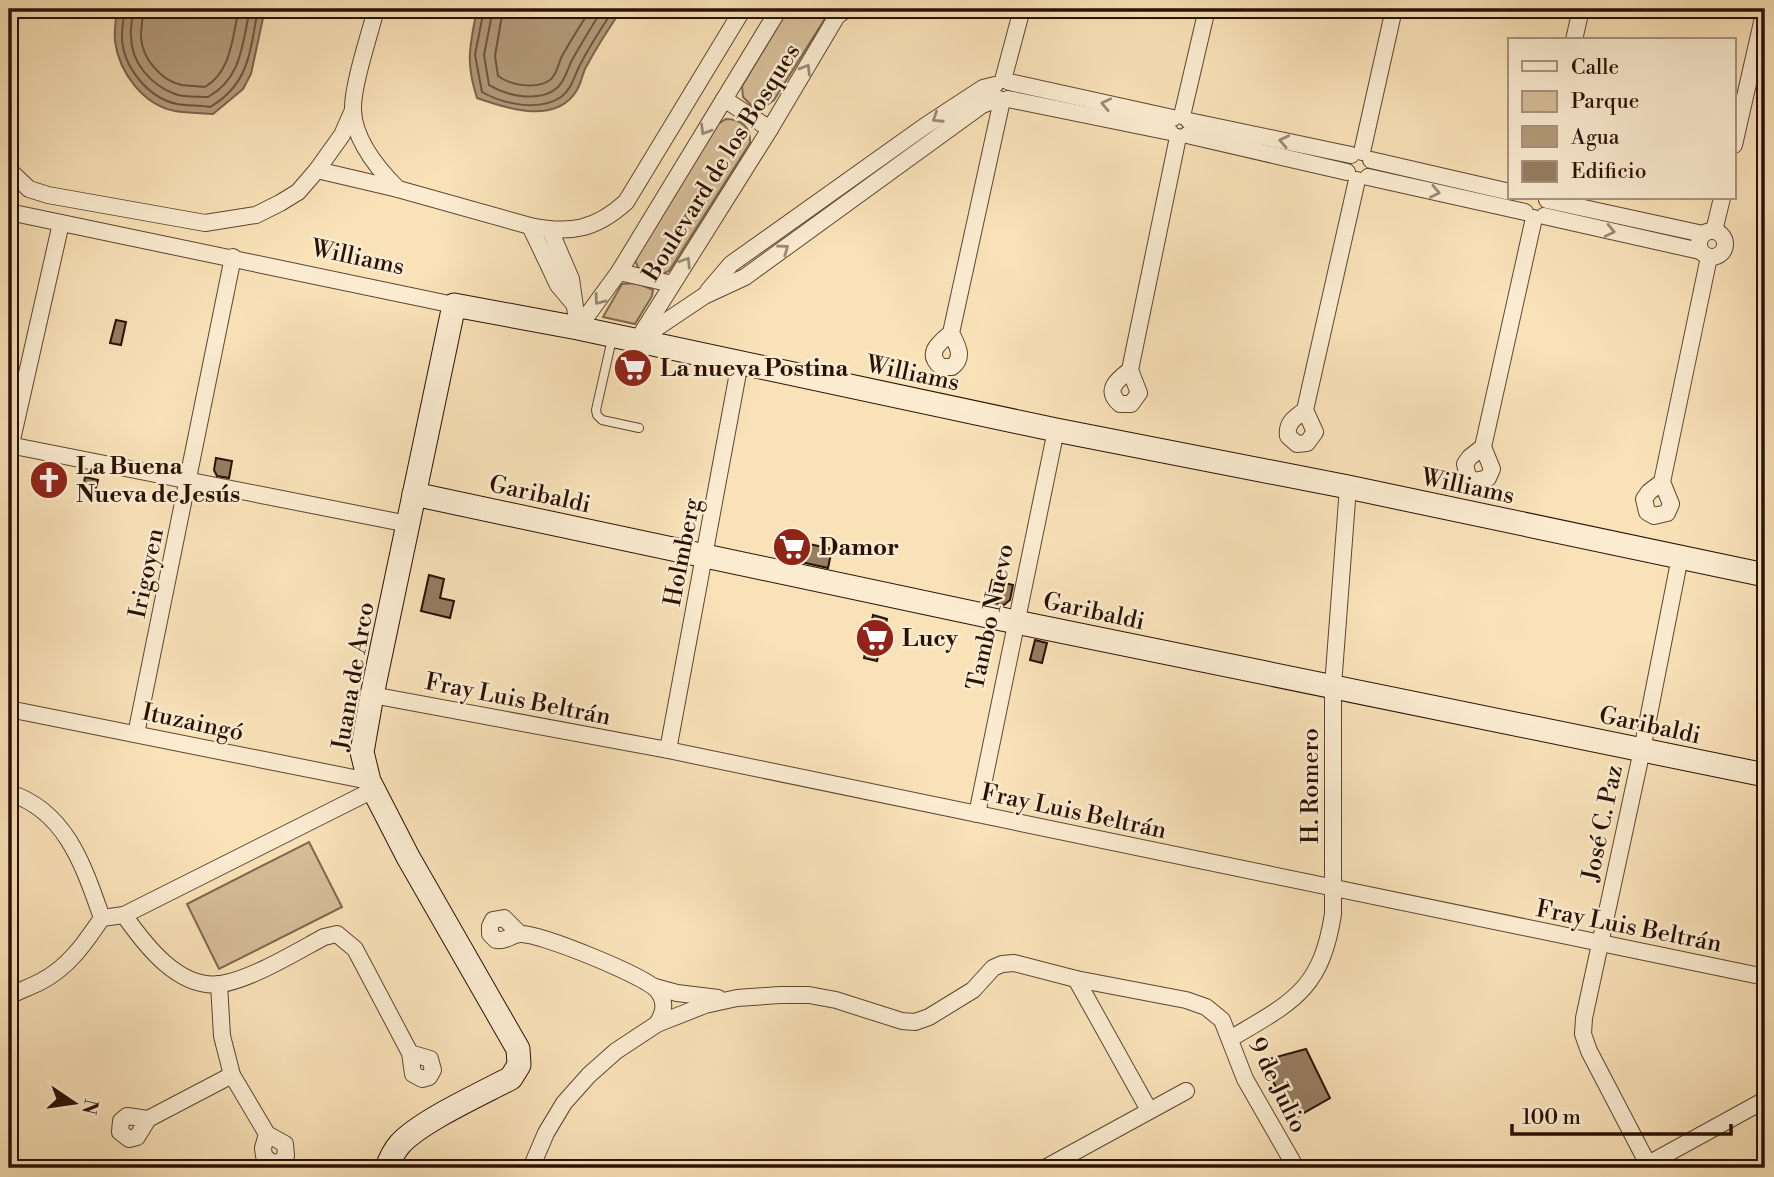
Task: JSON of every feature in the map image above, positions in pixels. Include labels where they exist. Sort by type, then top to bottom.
[{"type":"street","points":[[9,18],[11,9]]},
{"type":"street","points":[[376,9],[355,90],[353,110],[365,147],[381,172],[398,189]]},
{"type":"street","points":[[317,170],[550,230],[577,230],[596,224],[612,215],[626,202],[743,9]]},
{"type":"street","name":"Boulevard de los Bosques","points":[[578,328],[620,272],[779,9]]},
{"type":"street","name":"Boulevard de los Bosques","points":[[637,341],[770,129],[837,16],[847,9]]},
{"type":"street","points":[[951,333],[1022,9]]},
{"type":"street","points":[[1130,370],[1207,9]]},
{"type":"street","points":[[1361,156],[1394,9]]},
{"type":"street","points":[[1574,38],[1581,9]]},
{"type":"street","points":[[1736,136],[1765,9]]},
{"type":"street","points":[[637,341],[704,296],[745,277],[1003,91],[1180,126],[1361,156],[1508,192]]},
{"type":"street","points":[[724,99],[770,129]]},
{"type":"street","points":[[9,170],[29,188],[48,195],[205,223],[256,215],[298,192],[330,154],[353,110]]},
{"type":"street","points":[[1180,126],[1357,176],[1537,207],[1707,243]]},
{"type":"street","points":[[1357,176],[1346,163],[1361,156]]},
{"type":"street","points":[[1357,176],[1373,169],[1361,156]]},
{"type":"street","points":[[1306,410],[1357,176]]},
{"type":"street","points":[[1662,482],[1707,243],[1721,200]]},
{"type":"street","points":[[1483,447],[1537,207]]},
{"type":"street","name":"Williams","points":[[9,212],[1765,575]]},
{"type":"street","points":[[61,223],[9,448],[408,524]]},
{"type":"street","points":[[530,226],[558,285],[574,304]]},
{"type":"street","points":[[550,230],[571,279],[578,328]]},
{"type":"street","name":"Irigoyen","points":[[136,734],[233,257]]},
{"type":"street","points":[[620,272],[672,284]]},
{"type":"street","name":"Juana de Arco","points":[[387,1168],[401,1142],[417,1130],[511,1078],[519,1065],[518,1049],[408,857],[371,786],[362,752],[454,305]]},
{"type":"street","name":"Holmberg","points":[[668,750],[740,362]]},
{"type":"street","name":"Tambo Nuevo","points":[[976,814],[1056,430]]},
{"type":"street","name":"H. Romero","points":[[1230,1039],[1290,1004],[1307,987],[1325,955],[1330,936],[1333,914],[1333,686],[1348,487]]},
{"type":"street","name":"Garibaldi","points":[[414,494],[1016,622],[1765,775]]},
{"type":"street","name":"José C. Paz","points":[[1647,1167],[1583,1034],[1599,944],[1642,750],[1680,558]]},
{"type":"street","name":"Fray Luis Beltrán","points":[[372,695],[668,750],[1765,977]]},
{"type":"street","name":"Ituzaingó","points":[[9,709],[371,786]]},
{"type":"street","points":[[9,996],[57,972],[71,960],[102,918],[124,915],[371,786]]},
{"type":"street","points":[[9,793],[33,803],[66,834],[85,871],[102,918]]},
{"type":"street","points":[[124,915],[157,957],[190,979],[219,984],[251,973],[324,937],[337,934],[344,937],[355,949],[411,1054]]},
{"type":"street","points":[[519,933],[550,940],[582,952],[655,987],[709,997],[809,995],[836,1000],[902,1021],[915,1022],[929,1017],[973,990],[993,968],[1002,964],[1014,963],[1076,979],[1149,1110]]},
{"type":"street","name":"9 de Julio","points":[[1076,979],[1198,1003],[1222,1020],[1245,1079],[1296,1168]]},
{"type":"street","points":[[219,984],[222,1036],[232,1075],[267,1134]]},
{"type":"street","points":[[655,987],[664,1006],[664,1013],[657,1024]]},
{"type":"street","points":[[531,1168],[546,1133],[564,1103],[589,1075],[616,1051],[657,1024],[705,1005],[737,998]]},
{"type":"street","points":[[148,1119],[232,1075]]},
{"type":"street","points":[[1045,1168],[1186,1091]]},
{"type":"street","points":[[1647,1167],[1765,1100]]},
{"type":"lane","points":[[612,336],[597,415],[602,419],[639,428]]},
{"type":"green space","points":[[788,9],[831,9],[774,100],[764,107],[753,107],[743,97],[742,86]]},
{"type":"green space","points":[[726,119],[736,120],[747,128],[750,143],[669,271],[660,275],[639,270],[635,260],[718,124]]},
{"type":"green space","points":[[637,283],[653,290],[635,324],[603,317],[622,284]]},
{"type":"green space","points":[[309,842],[342,907],[219,969],[187,904]]},
{"type":"water","points":[[117,9],[265,9],[251,74],[243,89],[213,114],[175,111],[153,102],[134,85],[117,53]]},
{"type":"water","points":[[477,9],[622,9],[589,61],[577,90],[568,101],[557,108],[531,111],[517,110],[477,98],[471,74],[470,54]]},
{"type":"building","points":[[116,320],[126,322],[121,345],[110,343]]},
{"type":"building","points":[[216,458],[232,461],[229,478],[217,476],[214,470]]},
{"type":"building","name":"La Buena Nueva de Jesús","points":[[42,469],[59,473],[56,490],[38,486]]},
{"type":"building","points":[[85,477],[98,480],[94,496],[82,493]]},
{"type":"building","points":[[788,533],[801,536],[800,542],[832,549],[828,568],[783,558]]},
{"type":"building","points":[[429,575],[444,579],[440,598],[454,601],[450,618],[421,611]]},
{"type":"building","points":[[992,580],[1013,585],[1010,600],[1004,605],[987,602]]},
{"type":"building","name":"Lucy","points":[[873,615],[887,619],[877,661],[864,658]]},
{"type":"building","points":[[1035,640],[1047,643],[1042,663],[1030,660]]},
{"type":"building","points":[[1306,1049],[1330,1098],[1293,1119],[1262,1061]]},
{"type":"place","name":"La nueva Postina","points":[[633,368]]},
{"type":"place","name":"La Buena Nueva de Jesús","points":[[49,480]]},
{"type":"place","name":"Damor","points":[[792,547]]},
{"type":"place","name":"Lucy","points":[[875,638]]}]
